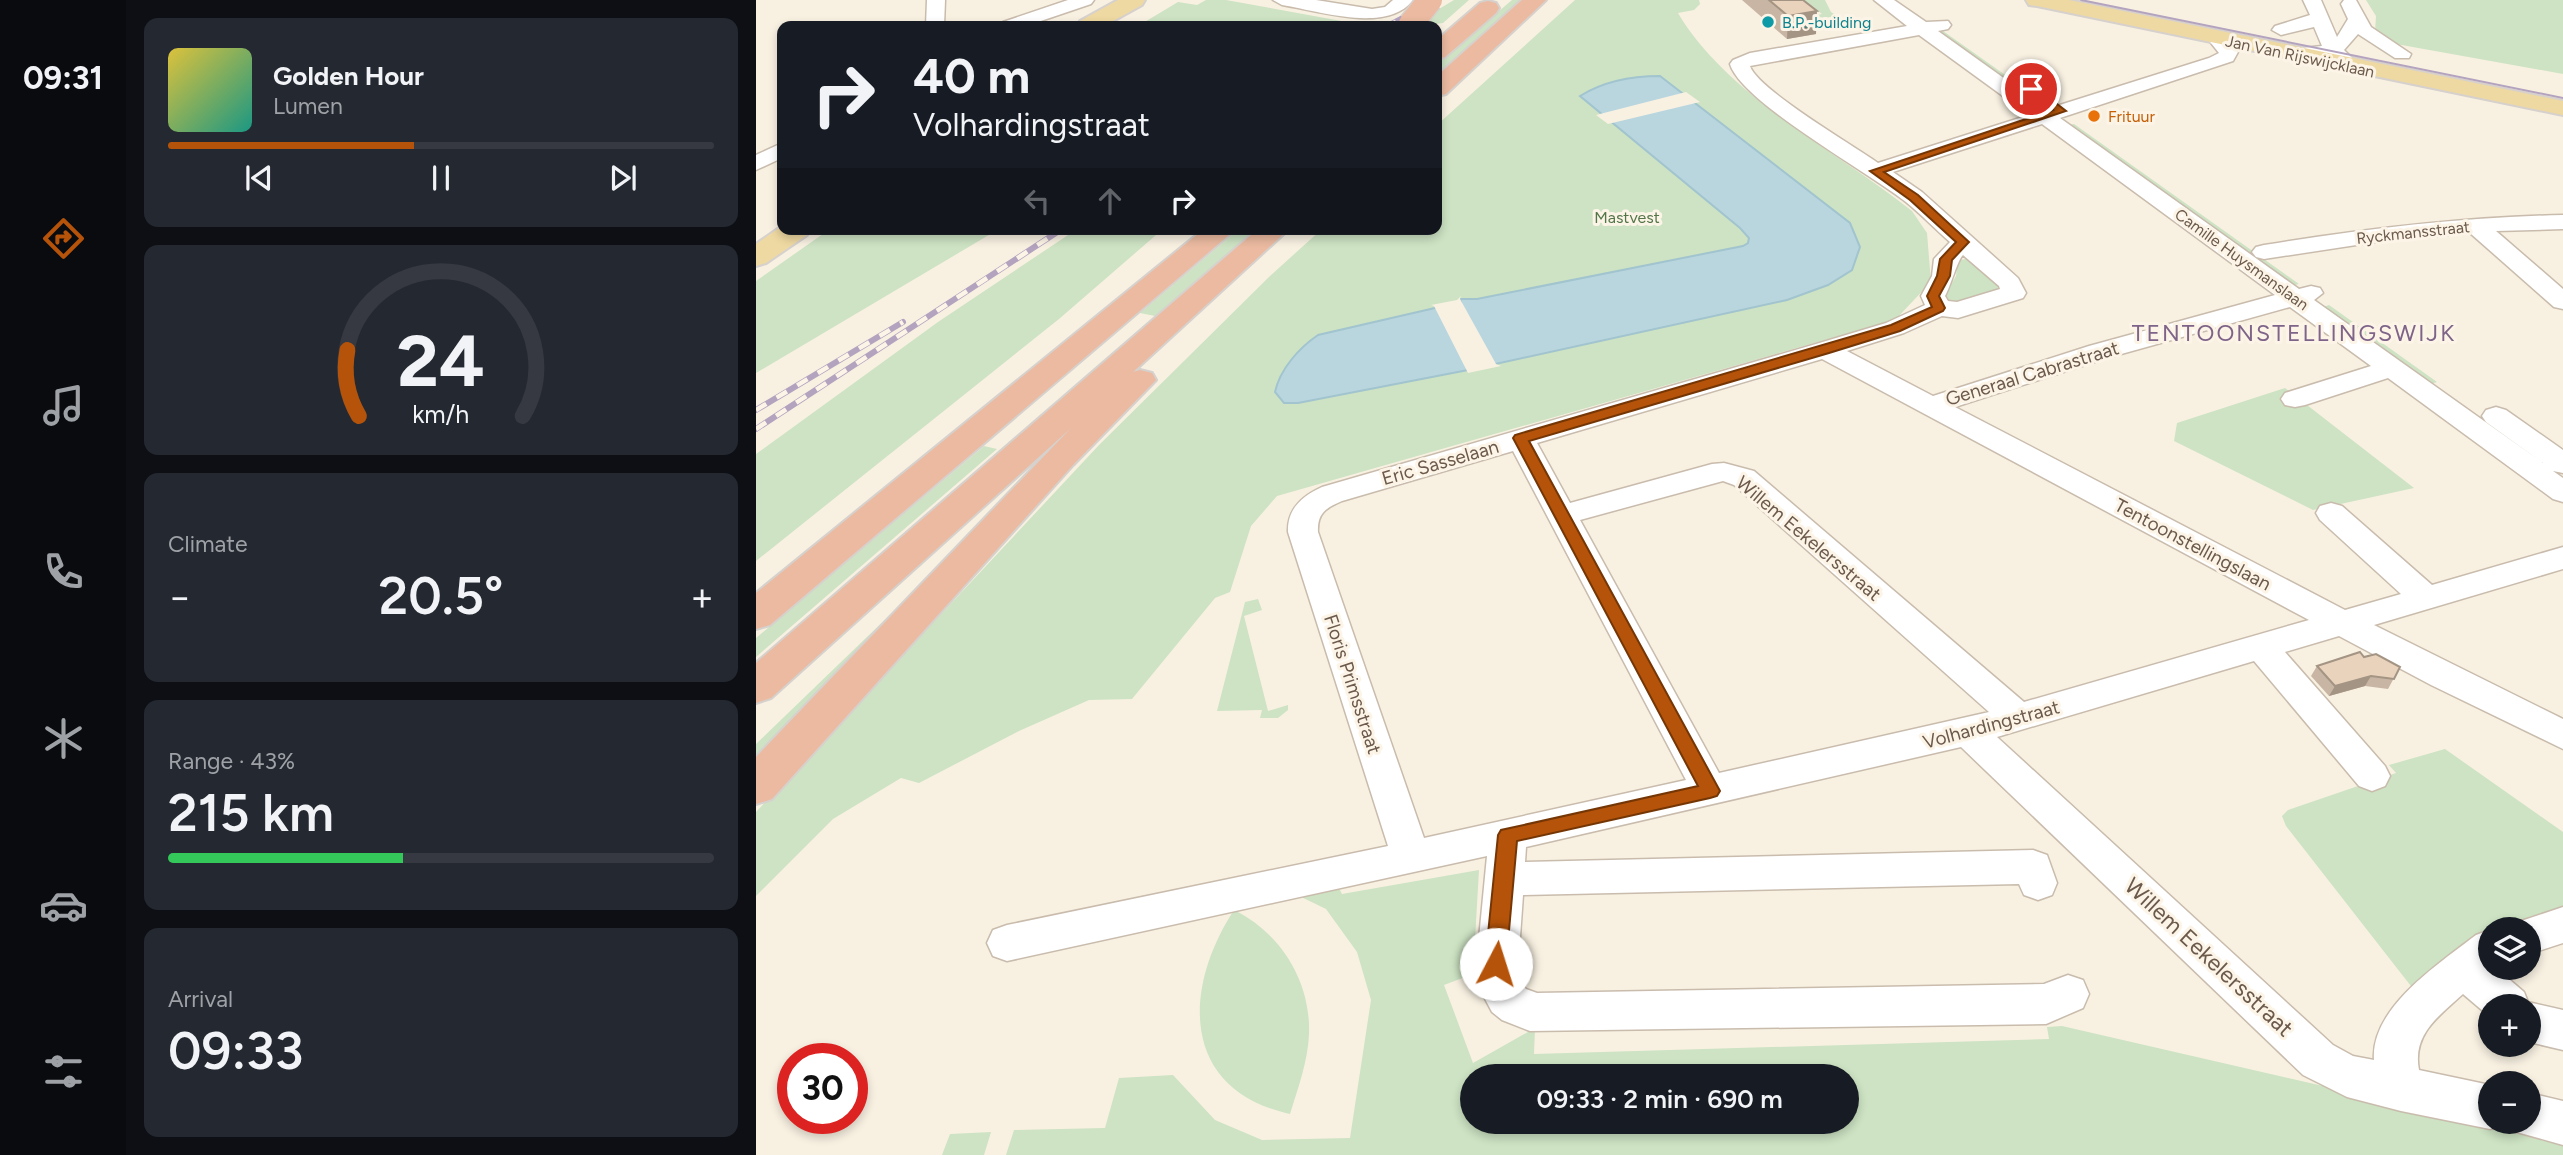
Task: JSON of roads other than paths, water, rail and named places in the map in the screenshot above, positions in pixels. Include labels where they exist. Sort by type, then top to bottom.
[{"type":"highway","points":[[1413,21],[1430,0]]},
{"type":"highway","points":[[1442,48],[1497,0]]},
{"type":"highway","points":[[1442,84],[1535,0]]},
{"type":"highway","points":[[1025,391],[1059,337],[1175,235]]},
{"type":"highway","points":[[756,615],[1215,235]]},
{"type":"highway","points":[[756,687],[1268,235]]},
{"type":"highway","points":[[756,786],[1061,457],[1163,358],[1194,323],[1205,289]]},
{"type":"main road","points":[[1097,21],[1133,0]]},
{"type":"main road","points":[[1119,21],[1154,0]]},
{"type":"main road","name":"Jan Van Rijswijcklaan","points":[[2037,0],[2563,108]]},
{"type":"main road","name":"Jan Van Rijswijcklaan","points":[[2137,0],[2335,44],[2563,85]]},
{"type":"main road","points":[[756,233],[777,219]]},
{"type":"main road","points":[[756,257],[788,235]]},
{"type":"street","points":[[934,21],[936,0]]},
{"type":"street","points":[[1024,21],[1085,0]]},
{"type":"street","points":[[1282,0],[1372,14],[1390,11],[1404,0]]},
{"type":"street","name":"Camille Huysmanslaan","points":[[1882,0],[1931,26],[2307,294],[2563,464]]},
{"type":"street","name":"Camille Huysmanslaan","points":[[1908,0],[1931,26]]},
{"type":"street","points":[[2347,0],[2368,37],[2402,54]]},
{"type":"street","points":[[2281,30],[2301,26],[2316,9],[2350,66]]},
{"type":"street","points":[[2291,54],[2314,53],[2349,37],[2356,20]]},
{"type":"street","name":"Eric Sasselaan","points":[[1306,510],[1316,501],[1332,494],[1825,350],[1895,328],[1939,308],[1958,310],[2014,293],[2009,283],[1914,197],[1765,94],[1743,74],[1740,64],[1750,59],[1931,26]]},
{"type":"street","points":[[1875,171],[2222,59],[2228,55],[2228,49],[2216,38]]},
{"type":"street","name":"Camille Huysmanslaan","points":[[2052,114],[2264,252],[2307,294],[2393,368],[2563,492]]},
{"type":"street","points":[[756,163],[777,152]]},
{"type":"street","name":"Ryckmansstraat","points":[[2264,252],[2369,235],[2475,225],[2563,222]]},
{"type":"street","points":[[2475,225],[2563,302]]},
{"type":"street","points":[[1939,308],[1933,296],[1944,276],[1946,259],[1963,242]]},
{"type":"street","name":"Generaal Cabrastraat","points":[[1930,405],[2098,352],[2307,294]]},
{"type":"street","name":"Tentoonstellingslaan","points":[[1825,350],[2343,624],[2563,735]]},
{"type":"street","points":[[2295,399],[2393,368]]},
{"type":"street","points":[[1520,438],[1710,791]]},
{"type":"street","name":"Willem Eekelersstraat","points":[[1563,515],[1712,473],[1735,474],[1744,478],[2018,718]]},
{"type":"street","name":"Floris Primsstraat","points":[[1306,510],[1301,521],[1303,532],[1410,857]]},
{"type":"street","points":[[2331,513],[2426,598]]},
{"type":"street","name":"Volhardingstraat","points":[[1007,943],[1353,870],[1968,732],[2563,558]]},
{"type":"street","points":[[2262,648],[2372,776]]},
{"type":"street","name":"Willem Eekelersstraat","points":[[1968,732],[2318,1060],[2347,1076],[2478,1105]]},
{"type":"street","points":[[1508,835],[1496,981],[1500,991],[1521,1010],[1537,1013],[2046,1004],[2068,994]]},
{"type":"street","points":[[1503,879],[2033,867],[2038,883]]},
{"type":"street","points":[[2541,932],[2563,925]]},
{"type":"street","points":[[2401,1089],[2395,1051],[2403,1028],[2421,1005],[2478,959]]},
{"type":"street","points":[[2541,1025],[2563,1030]]},
{"type":"street","points":[[2541,1118],[2563,1123]]},
{"type":"water","points":[[1660,76],[1850,223],[1860,247],[1852,270],[1828,285],[1787,300],[1468,370],[1298,403],[1284,403],[1275,392],[1281,375],[1297,353],[1318,335],[1461,302],[1460,299],[1477,299],[1748,243],[1749,238],[1740,228],[1580,96],[1618,80]]},
{"type":"tram line","points":[[2081,0],[2563,98]]},
{"type":"railway","points":[[1396,21],[1435,0]]},
{"type":"railway","points":[[756,429],[1053,235]]},
{"type":"railway","points":[[756,410],[903,322]]},
{"type":"place","name":"B.P.-building","points":[[1768,22]]},
{"type":"place","name":"Frituur","points":[[2094,116]]},
{"type":"district","name":"TENTOONSTELLINGSWIJK","points":[[2294,333]]},
{"type":"park label","name":"Mastvest","points":[[1627,217]]}]
